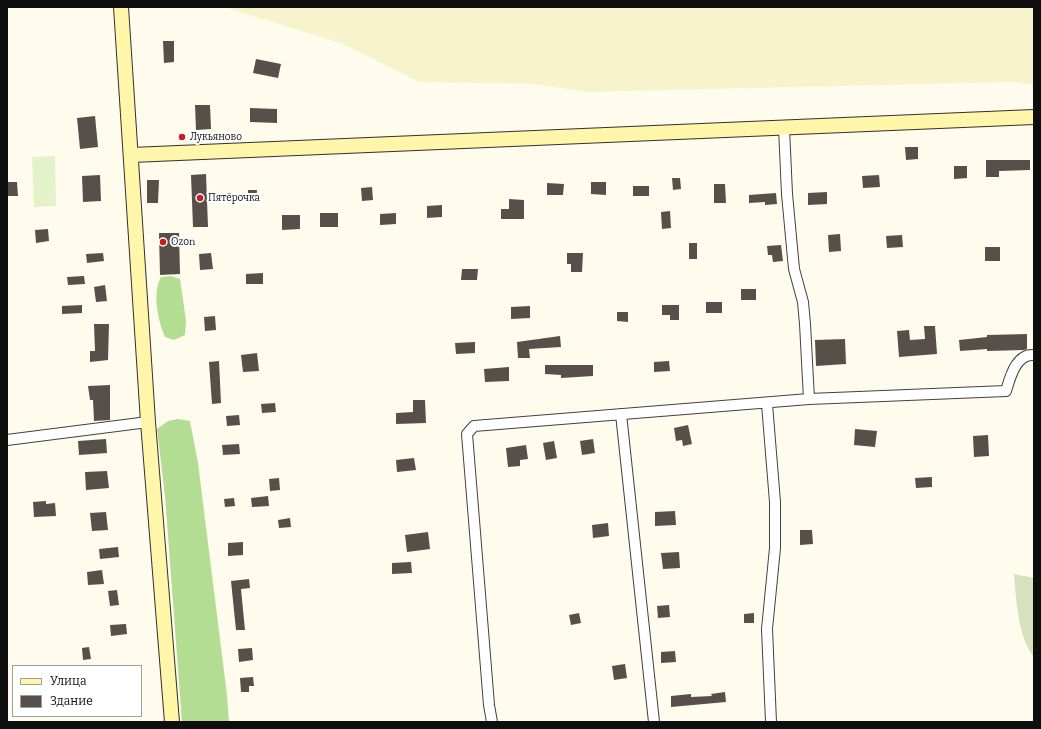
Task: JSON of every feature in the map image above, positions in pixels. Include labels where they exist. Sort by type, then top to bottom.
[{"type":"street","points":[[121,7],[148,422],[172,722]]},
{"type":"street","points":[[131,155],[1034,117]]},
{"type":"street","points":[[784,128],[792,254],[805,324],[809,399]]},
{"type":"street","points":[[492,722],[489,706],[467,434],[474,426],[767,404],[809,399],[1006,391],[1011,373],[1022,359],[1034,355]]},
{"type":"street","points":[[767,404],[775,502],[775,548],[767,628],[771,722]]},
{"type":"street","points":[[621,414],[654,722]]},
{"type":"street","points":[[7,440],[148,422]]},
{"type":"shaded area","points":[[224,7],[1034,7],[1034,85],[1014,82],[586,92],[534,84],[419,82],[343,44]]},
{"type":"green space","points":[[55,156],[56,206],[34,207],[32,157]]},
{"type":"green space","points":[[171,276],[180,279],[186,321],[185,335],[174,340],[165,337],[158,315],[156,299],[158,284],[161,277]]},
{"type":"green space","points":[[178,419],[190,421],[198,463],[227,695],[229,722],[182,722],[165,496],[157,429],[168,421]]},
{"type":"green space","points":[[1014,574],[1034,578],[1034,657],[1024,640],[1021,629]]},
{"type":"building","points":[[163,41],[174,41],[174,62],[164,63]]},
{"type":"building","points":[[256,59],[281,64],[278,78],[253,73]]},
{"type":"building","points":[[195,105],[210,105],[211,129],[196,130]]},
{"type":"building","points":[[250,108],[277,109],[277,123],[250,122]]},
{"type":"building","points":[[95,116],[98,147],[80,149],[77,118]]},
{"type":"building","points":[[905,147],[918,147],[918,159],[906,160]]},
{"type":"building","points":[[986,160],[1030,160],[1030,170],[999,171],[999,177],[986,177]]},
{"type":"building","points":[[954,166],[967,166],[967,178],[954,179]]},
{"type":"building","points":[[206,174],[208,227],[193,227],[191,175]]},
{"type":"building","points":[[100,175],[101,201],[83,202],[82,176]]},
{"type":"building","points":[[879,175],[880,187],[863,188],[862,176]]},
{"type":"building","points":[[672,178],[680,178],[681,189],[673,190]]},
{"type":"building","points":[[147,180],[159,180],[158,203],[147,203]]},
{"type":"building","points":[[7,182],[17,182],[18,196],[7,196]]},
{"type":"building","points":[[591,182],[606,182],[606,195],[591,194]]},
{"type":"building","points":[[547,183],[564,184],[563,195],[547,195]]},
{"type":"building","points":[[714,184],[725,184],[726,203],[714,203]]},
{"type":"building","points":[[633,186],[649,186],[649,196],[633,196]]},
{"type":"building","points":[[372,187],[373,200],[362,201],[361,188]]},
{"type":"building","points":[[248,190],[257,190],[256,201],[248,200]]},
{"type":"building","points":[[827,192],[827,204],[808,205],[808,193]]},
{"type":"building","points":[[776,193],[777,204],[765,205],[765,202],[749,203],[749,195]]},
{"type":"building","points":[[509,199],[524,200],[524,219],[501,219],[501,209],[509,209]]},
{"type":"building","points":[[442,205],[442,217],[427,218],[427,206]]},
{"type":"building","points":[[670,211],[671,228],[662,229],[661,212]]},
{"type":"building","points":[[320,213],[338,213],[338,227],[320,227]]},
{"type":"building","points":[[396,213],[396,224],[380,225],[380,214]]},
{"type":"building","points":[[282,215],[300,215],[300,229],[282,230]]},
{"type":"building","points":[[48,229],[49,241],[36,243],[35,230]]},
{"type":"building","points":[[159,233],[179,233],[180,274],[160,275]]},
{"type":"building","points":[[840,234],[841,251],[829,252],[828,235]]},
{"type":"building","points":[[902,235],[903,247],[887,248],[886,236]]},
{"type":"building","points":[[689,243],[697,243],[697,259],[689,259]]},
{"type":"building","points":[[781,245],[783,261],[773,262],[772,255],[768,255],[767,246]]},
{"type":"building","points":[[985,247],[1000,247],[1000,261],[985,261]]},
{"type":"building","points":[[103,253],[104,261],[87,263],[86,254]]},
{"type":"building","points":[[211,253],[213,269],[200,270],[199,254]]},
{"type":"building","points":[[567,253],[583,253],[582,272],[571,272],[571,264],[567,264]]},
{"type":"building","points":[[462,269],[478,269],[477,280],[461,280]]},
{"type":"building","points":[[263,273],[263,284],[246,284],[246,274]]},
{"type":"building","points":[[84,276],[85,284],[68,285],[67,277]]},
{"type":"building","points":[[105,285],[107,301],[96,302],[94,287]]},
{"type":"building","points":[[741,289],[756,289],[756,300],[741,300]]},
{"type":"building","points":[[706,302],[722,302],[722,313],[706,313]]},
{"type":"building","points":[[82,305],[82,313],[62,314],[62,306]]},
{"type":"building","points":[[662,305],[679,305],[679,320],[670,320],[670,315],[662,315]]},
{"type":"building","points":[[530,306],[530,318],[511,319],[511,307]]},
{"type":"building","points":[[617,312],[628,312],[628,322],[617,321]]},
{"type":"building","points":[[215,316],[216,330],[205,331],[204,317]]},
{"type":"building","points":[[94,324],[109,324],[108,360],[90,362],[90,351],[95,351]]},
{"type":"building","points":[[924,326],[935,326],[937,354],[899,357],[897,331],[909,330],[910,340],[925,339]]},
{"type":"building","points":[[1027,334],[1027,349],[1024,350],[987,351],[987,349],[960,351],[959,340],[987,337],[987,335]]},
{"type":"building","points":[[560,336],[561,347],[529,349],[530,358],[518,358],[517,342]]},
{"type":"building","points":[[845,339],[846,364],[816,366],[815,340]]},
{"type":"building","points":[[475,342],[475,353],[456,354],[455,343]]},
{"type":"building","points":[[257,353],[259,371],[243,372],[241,355]]},
{"type":"building","points":[[219,361],[221,403],[212,404],[209,362]]},
{"type":"building","points":[[669,361],[670,371],[654,372],[654,362]]},
{"type":"building","points":[[545,365],[593,365],[593,376],[561,378],[561,375],[545,374]]},
{"type":"building","points":[[509,367],[509,381],[485,382],[484,369]]},
{"type":"building","points":[[110,385],[110,420],[94,421],[93,400],[90,400],[88,386]]},
{"type":"building","points":[[413,400],[425,400],[426,423],[396,424],[396,413],[413,412]]},
{"type":"building","points":[[275,403],[276,412],[262,413],[261,404]]},
{"type":"building","points":[[239,415],[240,425],[227,426],[226,416]]},
{"type":"building","points":[[688,425],[692,444],[683,446],[682,440],[676,441],[674,428]]},
{"type":"building","points":[[855,429],[877,431],[875,447],[854,445]]},
{"type":"building","points":[[988,435],[989,456],[974,457],[973,436]]},
{"type":"building","points":[[106,439],[107,453],[79,455],[78,441]]},
{"type":"building","points":[[593,439],[595,453],[582,455],[580,441]]},
{"type":"building","points":[[554,441],[557,458],[546,460],[543,443]]},
{"type":"building","points":[[239,444],[240,454],[223,455],[222,445]]},
{"type":"building","points":[[526,445],[528,459],[520,460],[520,466],[508,467],[506,448]]},
{"type":"building","points":[[414,458],[416,470],[397,472],[396,460]]},
{"type":"building","points":[[107,471],[109,488],[86,490],[85,472]]},
{"type":"building","points":[[932,477],[932,487],[916,488],[915,478]]},
{"type":"building","points":[[279,478],[280,490],[270,491],[269,479]]},
{"type":"building","points":[[268,496],[269,506],[252,507],[251,498]]},
{"type":"building","points":[[234,498],[235,506],[225,507],[224,499]]},
{"type":"building","points":[[46,501],[46,504],[55,503],[56,516],[34,517],[33,502]]},
{"type":"building","points":[[675,511],[676,525],[655,526],[655,512]]},
{"type":"building","points":[[106,512],[108,530],[92,531],[90,513]]},
{"type":"building","points":[[290,518],[291,527],[279,528],[278,520]]},
{"type":"building","points":[[608,523],[609,536],[593,538],[592,525]]},
{"type":"building","points":[[800,530],[812,530],[813,544],[800,545]]},
{"type":"building","points":[[428,532],[430,549],[407,552],[405,535]]},
{"type":"building","points":[[243,542],[243,555],[228,556],[228,543]]},
{"type":"building","points":[[118,547],[119,557],[100,559],[99,549]]},
{"type":"building","points":[[679,552],[680,568],[663,569],[661,553]]},
{"type":"building","points":[[411,562],[412,573],[392,574],[392,563]]},
{"type":"building","points":[[102,570],[104,584],[88,585],[87,572]]},
{"type":"building","points":[[249,579],[250,588],[241,589],[245,630],[236,630],[231,581]]},
{"type":"building","points":[[117,590],[119,605],[110,606],[108,591]]},
{"type":"building","points":[[669,605],[670,617],[658,618],[657,606]]},
{"type":"building","points":[[579,613],[581,623],[571,625],[569,615]]},
{"type":"building","points":[[754,613],[754,623],[744,623],[744,614]]},
{"type":"building","points":[[126,624],[127,634],[111,636],[110,625]]},
{"type":"building","points":[[89,647],[91,659],[83,660],[82,648]]},
{"type":"building","points":[[252,648],[253,660],[239,662],[238,649]]},
{"type":"building","points":[[675,651],[676,662],[661,663],[661,652]]},
{"type":"building","points":[[625,664],[627,678],[614,680],[612,666]]},
{"type":"building","points":[[253,677],[254,686],[249,686],[249,692],[241,692],[240,678]]},
{"type":"building","points":[[725,692],[726,702],[671,707],[671,696],[691,694],[691,697],[712,696],[711,694]]},
{"type":"place","name":"Лукьяново","points":[[182,137]]},
{"type":"place","name":"Пятёрочка","points":[[200,198]]},
{"type":"place","name":"Ozon","points":[[163,242]]}]
